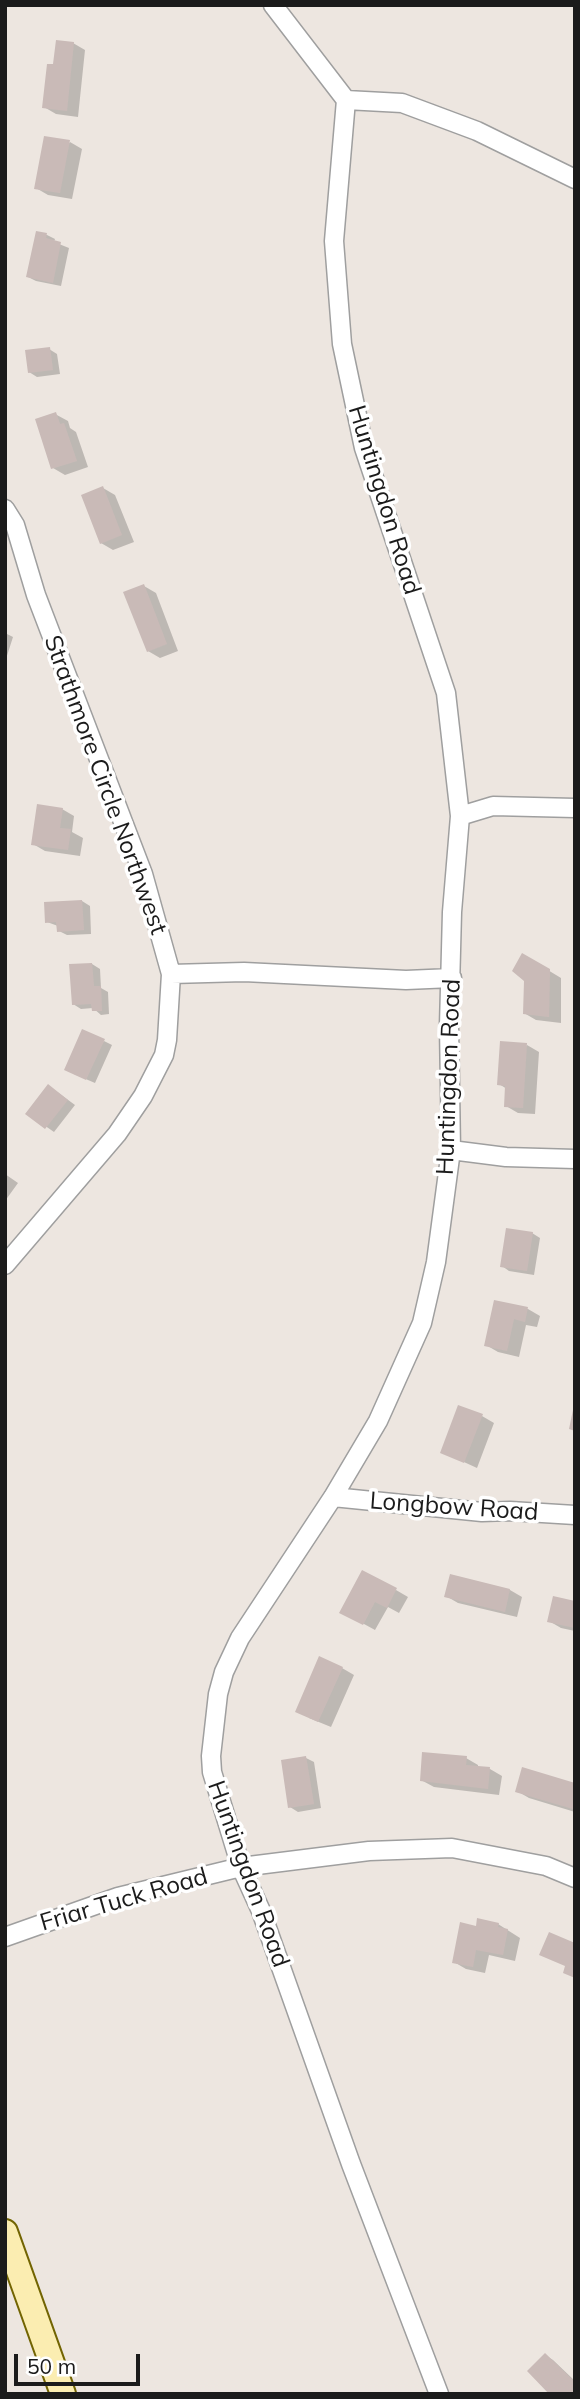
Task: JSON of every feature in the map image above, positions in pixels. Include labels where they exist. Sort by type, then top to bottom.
[{"type":"main road","points":[[5,2232],[63,2394]]},
{"type":"street","points":[[273,5],[346,100],[402,103],[477,131],[575,178]]},
{"type":"street","name":"Huntingdon Road","points":[[346,100],[334,241],[342,344],[364,448],[446,693],[460,816],[452,912],[449,1027],[451,1150],[436,1262],[422,1324],[378,1420],[333,1497],[240,1638],[224,1672],[218,1694],[211,1756],[212,1772],[241,1867],[261,1911],[351,2164],[439,2394]]},
{"type":"street","name":"Strathmore Circle Northwest","points":[[5,509],[15,525],[40,606],[143,874],[171,974],[164,1055],[148,1087],[117,1134],[5,1265]]},
{"type":"street","points":[[460,816],[493,806],[575,808]]},
{"type":"street","points":[[171,974],[244,972],[407,980],[452,978]]},
{"type":"street","points":[[451,1150],[506,1157],[575,1159]]},
{"type":"street","name":"Longbow Road","points":[[333,1497],[482,1512],[510,1511],[575,1516]]},
{"type":"street","name":"Friar Tuck Road","points":[[5,1937],[118,1897],[241,1867],[369,1851],[452,1848],[546,1867],[575,1878]]},
{"type":"building","points":[[56,40],[74,42],[67,111],[42,108],[47,64],[53,64]]},
{"type":"building","points":[[44,136],[70,140],[60,193],[34,189]]},
{"type":"building","points":[[36,231],[47,233],[46,238],[61,242],[53,283],[26,277]]},
{"type":"building","points":[[50,347],[53,370],[28,373],[25,350]]},
{"type":"building","points":[[56,412],[60,424],[64,423],[77,461],[51,469],[35,419]]},
{"type":"building","points":[[103,486],[122,535],[100,544],[81,495]]},
{"type":"building","points":[[144,584],[167,644],[147,652],[123,592]]},
{"type":"building","points":[[37,804],[63,808],[60,828],[71,829],[68,850],[31,845]]},
{"type":"building","points":[[82,900],[84,930],[57,932],[56,922],[45,923],[44,902]]},
{"type":"building","points":[[522,953],[550,969],[549,1017],[523,1014],[524,981],[512,971]]},
{"type":"building","points":[[92,963],[94,986],[101,986],[102,1011],[92,1011],[91,1004],[72,1005],[69,964]]},
{"type":"building","points":[[82,1029],[105,1039],[86,1080],[64,1070]]},
{"type":"building","points":[[500,1041],[527,1043],[523,1108],[504,1107],[505,1086],[497,1085]]},
{"type":"building","points":[[48,1084],[68,1100],[45,1129],[25,1114]]},
{"type":"building","points":[[506,1228],[533,1232],[527,1271],[500,1267]]},
{"type":"building","points":[[494,1300],[528,1307],[525,1322],[514,1319],[507,1351],[484,1346]]},
{"type":"building","points":[[458,1405],[483,1414],[464,1463],[440,1453]]},
{"type":"building","points":[[575,1405],[575,1431],[569,1429]]},
{"type":"building","points":[[362,1570],[397,1588],[387,1608],[375,1602],[363,1625],[339,1613]]},
{"type":"building","points":[[450,1574],[510,1589],[505,1612],[444,1597]]},
{"type":"building","points":[[553,1596],[575,1601],[575,1628],[547,1622]]},
{"type":"building","points":[[319,1656],[343,1667],[318,1722],[295,1712]]},
{"type":"building","points":[[422,1752],[467,1756],[466,1765],[490,1767],[488,1789],[420,1781]]},
{"type":"building","points":[[306,1756],[314,1804],[288,1808],[281,1760]]},
{"type":"building","points":[[522,1767],[575,1783],[573,1809],[515,1792]]},
{"type":"building","points":[[477,1918],[499,1923],[498,1927],[508,1929],[503,1955],[476,1950],[473,1967],[452,1963],[460,1922],[476,1926]]},
{"type":"building","points":[[549,1932],[575,1943],[575,1978],[563,1973],[565,1966],[539,1955]]},
{"type":"building","points":[[545,2353],[575,2382],[575,2391],[572,2394],[549,2394],[527,2371]]}]
